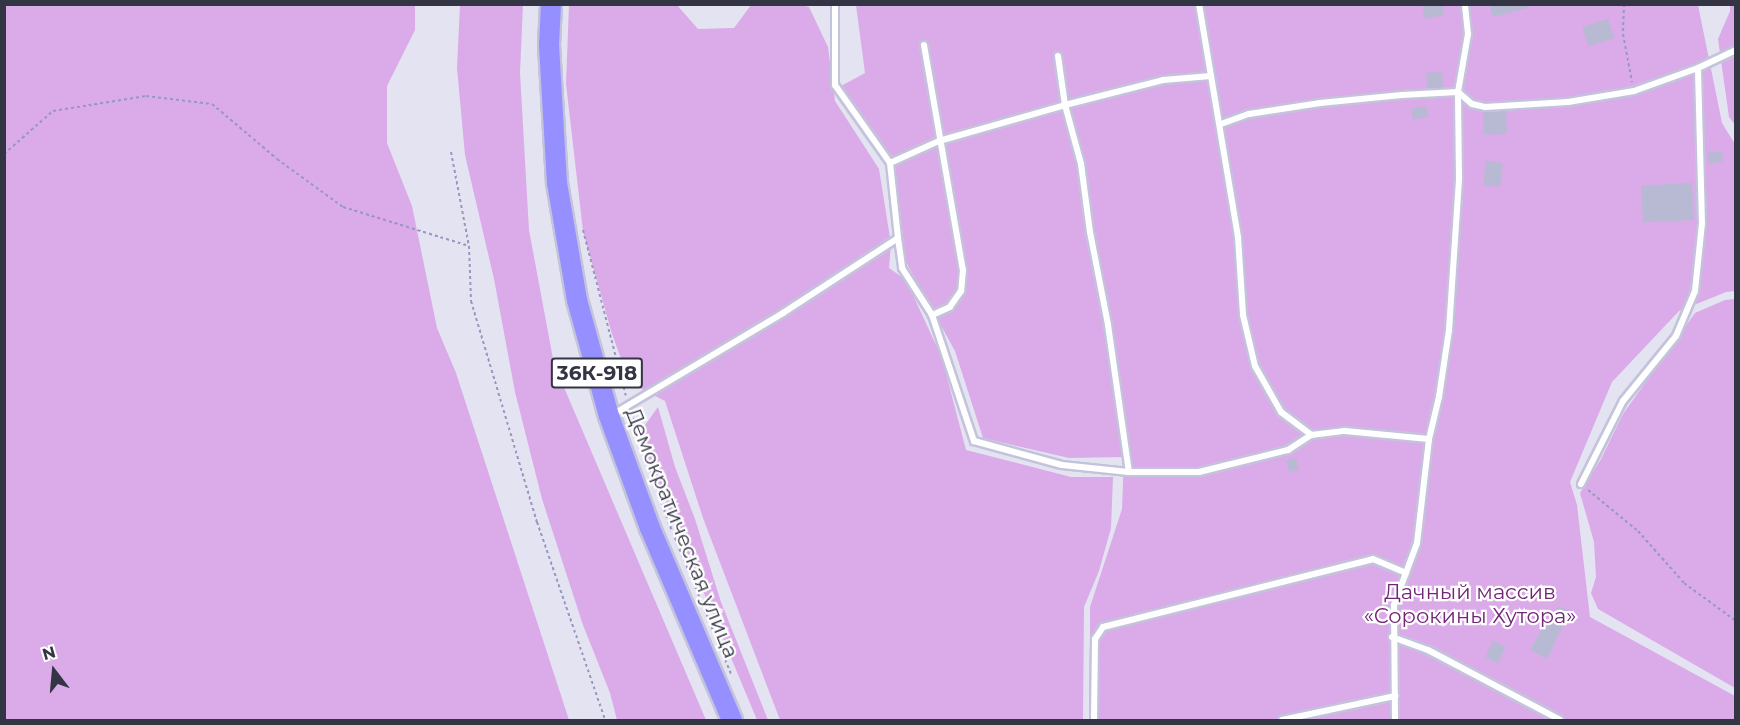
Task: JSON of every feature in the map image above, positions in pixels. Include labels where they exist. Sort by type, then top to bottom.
[{"type":"main road","name":"Демократическая улица","points":[[551,4],[549,45],[557,183],[577,300],[609,416],[650,528],[732,720]]},
{"type":"lane","points":[[835,4],[835,85],[890,164],[902,268],[932,315],[974,441],[1062,465],[1129,472],[1199,472],[1288,450],[1311,435],[1345,431],[1429,438]]},
{"type":"lane","points":[[1199,4],[1221,124],[1238,237],[1243,315],[1256,366],[1281,412],[1311,435]]},
{"type":"lane","points":[[1395,720],[1392,638],[1394,605],[1417,543],[1429,438],[1449,330],[1460,178],[1458,92],[1468,34],[1465,4]]},
{"type":"lane","points":[[924,45],[963,270],[961,291],[950,307],[932,315]]},
{"type":"lane","points":[[1221,124],[1249,114],[1320,103],[1458,92],[1472,104],[1485,107],[1568,102],[1634,91],[1698,68],[1736,50]]},
{"type":"lane","points":[[1058,56],[1065,105],[1081,164],[1090,232],[1108,325],[1129,472]]},
{"type":"lane","points":[[1581,484],[1623,401],[1676,336],[1695,291],[1702,223],[1698,68]]},
{"type":"lane","points":[[890,164],[939,141],[1065,105],[1163,80],[1211,76]]},
{"type":"lane","points":[[609,416],[628,407],[652,389],[783,313],[898,238]]},
{"type":"lane","points":[[1094,720],[1095,639],[1103,627],[1372,559],[1406,573]]},
{"type":"lane","points":[[1392,638],[1428,650],[1560,720]]},
{"type":"lane","points":[[1282,720],[1395,696]]},
{"type":"path","points":[[1624,4],[1623,34],[1634,91]]},
{"type":"path","points":[[4,154],[53,111],[146,96],[212,104],[277,159],[343,207],[469,246]]},
{"type":"path","points":[[451,152],[469,246],[471,301],[537,522],[605,720]]},
{"type":"path","points":[[580,221],[628,407],[668,521],[732,676]]},
{"type":"path","points":[[1581,484],[1638,531],[1684,583],[1736,621]]},
{"type":"green space","points":[[796,4],[809,7],[828,47],[835,101],[879,169],[891,244],[889,268],[906,280],[942,358],[966,450],[1071,477],[1113,477],[1111,528],[1099,571],[1084,607],[1083,720],[780,720],[703,518],[665,401],[630,383],[612,334],[583,231],[566,84],[569,5],[677,5],[698,29],[734,28],[751,5]]},
{"type":"green space","points":[[4,5],[415,5],[415,30],[387,86],[387,143],[412,206],[437,328],[456,373],[569,720],[5,720]]},
{"type":"green space","points":[[460,5],[523,5],[520,73],[529,230],[554,364],[706,720],[617,720],[610,693],[583,625],[542,499],[515,392],[494,279],[465,155],[457,68]]},
{"type":"green space","name":"Дачный массив «Сорокины Хутора»","points":[[856,5],[1698,5],[1722,123],[1735,144],[1735,291],[1726,292],[1679,311],[1612,382],[1570,482],[1577,505],[1590,617],[1735,696],[1735,720],[1090,720],[1090,607],[1122,509],[1124,457],[1069,458],[983,438],[955,351],[906,262],[894,160],[841,86],[865,73]]},
{"type":"green space","points":[[1730,5],[1735,5],[1735,125],[1729,117],[1718,39],[1730,11]]},
{"type":"green space","points":[[1736,299],[1735,688],[1598,609],[1591,593],[1596,577],[1594,542],[1580,493],[1601,459],[1623,414],[1695,313],[1725,300]]},
{"type":"green space","points":[[658,407],[675,467],[695,519],[721,602],[768,720],[757,720],[638,435]]},
{"type":"building","points":[[1422,4],[1442,4],[1444,15],[1425,19]]},
{"type":"building","points":[[1489,4],[1528,4],[1528,8],[1493,17]]},
{"type":"building","points":[[1608,19],[1614,38],[1589,46],[1582,27]]},
{"type":"building","points":[[1442,72],[1443,88],[1427,89],[1426,73]]},
{"type":"building","points":[[1426,106],[1428,117],[1413,119],[1411,109]]},
{"type":"building","points":[[1506,111],[1507,134],[1484,135],[1483,112]]},
{"type":"building","points":[[1722,151],[1723,162],[1709,163],[1708,152]]},
{"type":"building","points":[[1486,161],[1503,163],[1500,187],[1483,185]]},
{"type":"building","points":[[1692,183],[1694,220],[1643,223],[1641,186]]},
{"type":"building","points":[[1296,458],[1299,470],[1289,472],[1286,460]]},
{"type":"building","points":[[1558,606],[1570,611],[1547,659],[1530,650],[1546,622],[1549,624]]},
{"type":"building","points":[[1493,641],[1506,647],[1498,663],[1485,657]]}]
